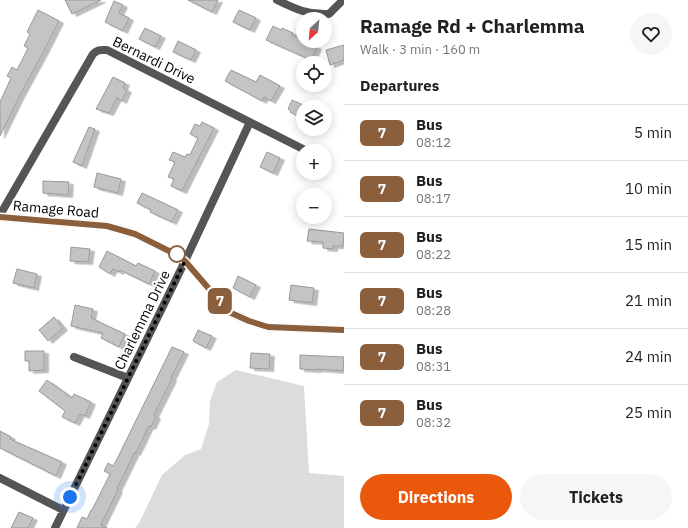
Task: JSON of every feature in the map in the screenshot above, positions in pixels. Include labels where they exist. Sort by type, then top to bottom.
[{"type":"street","points":[[276,0],[301,11],[320,15],[328,14],[342,0]]},
{"type":"street","name":"Bernardi Drive","points":[[0,216],[93,54],[100,50],[107,50],[296,145]]},
{"type":"street","name":"Charlemma Drive","points":[[55,528],[185,261],[250,122]]},
{"type":"street","name":"Ramage Road","points":[[0,216],[107,226],[135,234],[179,256],[229,312],[249,321],[268,327],[344,330]]},
{"type":"street","points":[[74,357],[128,378]]},
{"type":"street","points":[[0,478],[63,510]]},
{"type":"shaded area","points":[[236,370],[304,386],[309,473],[344,476],[344,528],[135,528],[139,523],[162,475],[185,455],[201,449],[209,424],[210,401],[217,382]]},
{"type":"building","points":[[65,0],[101,0],[72,14]]},
{"type":"building","points":[[188,0],[218,0],[212,12]]},
{"type":"building","points":[[114,1],[123,5],[119,13],[129,18],[123,31],[105,22]]},
{"type":"building","points":[[38,10],[59,21],[0,136],[0,102],[11,78],[7,76],[12,67],[17,70],[28,48],[24,46],[30,34],[27,32]]},
{"type":"building","points":[[239,10],[256,18],[250,30],[233,22]]},
{"type":"building","points":[[273,26],[293,33],[292,35],[296,37],[296,48],[317,48],[313,56],[302,56],[266,40]]},
{"type":"building","points":[[145,28],[161,36],[155,47],[139,39]]},
{"type":"building","points":[[178,41],[196,50],[191,60],[173,52]]},
{"type":"building","points":[[344,45],[344,60],[332,64],[332,56],[328,56],[326,50]]},
{"type":"building","points":[[231,70],[256,82],[260,75],[280,86],[271,101],[264,97],[262,101],[225,81]]},
{"type":"building","points":[[113,77],[125,83],[123,88],[127,90],[122,101],[117,98],[109,113],[96,109]]},
{"type":"building","points":[[292,100],[296,102],[296,115],[288,109]]},
{"type":"building","points":[[202,122],[214,128],[182,191],[171,186],[174,179],[168,177],[175,162],[169,160],[173,152],[185,157],[187,154],[190,155],[198,138],[190,134],[195,124],[200,126]]},
{"type":"building","points":[[89,127],[95,129],[82,166],[73,162]]},
{"type":"building","points":[[267,152],[280,158],[273,173],[260,167]]},
{"type":"building","points":[[97,173],[121,179],[118,193],[94,187]]},
{"type":"building","points":[[43,181],[69,182],[68,195],[43,193]]},
{"type":"building","points":[[142,193],[178,210],[172,222],[150,212],[151,210],[137,203]]},
{"type":"building","points":[[309,229],[344,233],[343,246],[333,246],[333,249],[323,248],[323,242],[307,241]]},
{"type":"building","points":[[71,247],[90,249],[88,262],[70,261]]},
{"type":"building","points":[[107,251],[136,266],[138,263],[155,271],[149,284],[120,270],[119,272],[113,269],[110,274],[99,267]]},
{"type":"building","points":[[17,269],[37,274],[34,288],[13,283]]},
{"type":"building","points":[[238,276],[256,285],[250,297],[233,288]]},
{"type":"building","points":[[291,285],[314,288],[312,303],[289,300]]},
{"type":"building","points":[[75,305],[93,309],[91,318],[125,334],[119,347],[101,338],[103,333],[71,326]]},
{"type":"building","points":[[54,317],[63,328],[48,341],[39,330]]},
{"type":"building","points":[[198,330],[212,336],[206,348],[193,341]]},
{"type":"building","points":[[172,347],[184,352],[154,415],[156,417],[151,427],[149,426],[136,453],[135,452],[101,525],[107,528],[77,528],[82,517],[87,519],[92,510],[110,474],[104,471],[108,463],[113,466],[118,457]]},
{"type":"building","points":[[25,351],[44,351],[44,370],[29,371],[29,361],[25,361]]},
{"type":"building","points":[[251,353],[270,354],[269,369],[250,368]]},
{"type":"building","points":[[300,355],[344,357],[343,371],[300,369]]},
{"type":"building","points":[[47,380],[72,398],[74,394],[91,402],[85,416],[80,414],[75,423],[62,417],[65,411],[39,391]]},
{"type":"building","points":[[0,431],[11,437],[10,439],[62,462],[56,476],[0,448]]},
{"type":"building","points":[[19,512],[33,518],[28,528],[11,528]]},
{"type":"bus line","name":"7","points":[[0,217],[107,226],[135,234],[179,256],[229,312],[249,321],[268,327],[344,330]]},
{"type":"route","points":[[70,497],[185,261],[177,254]]}]
